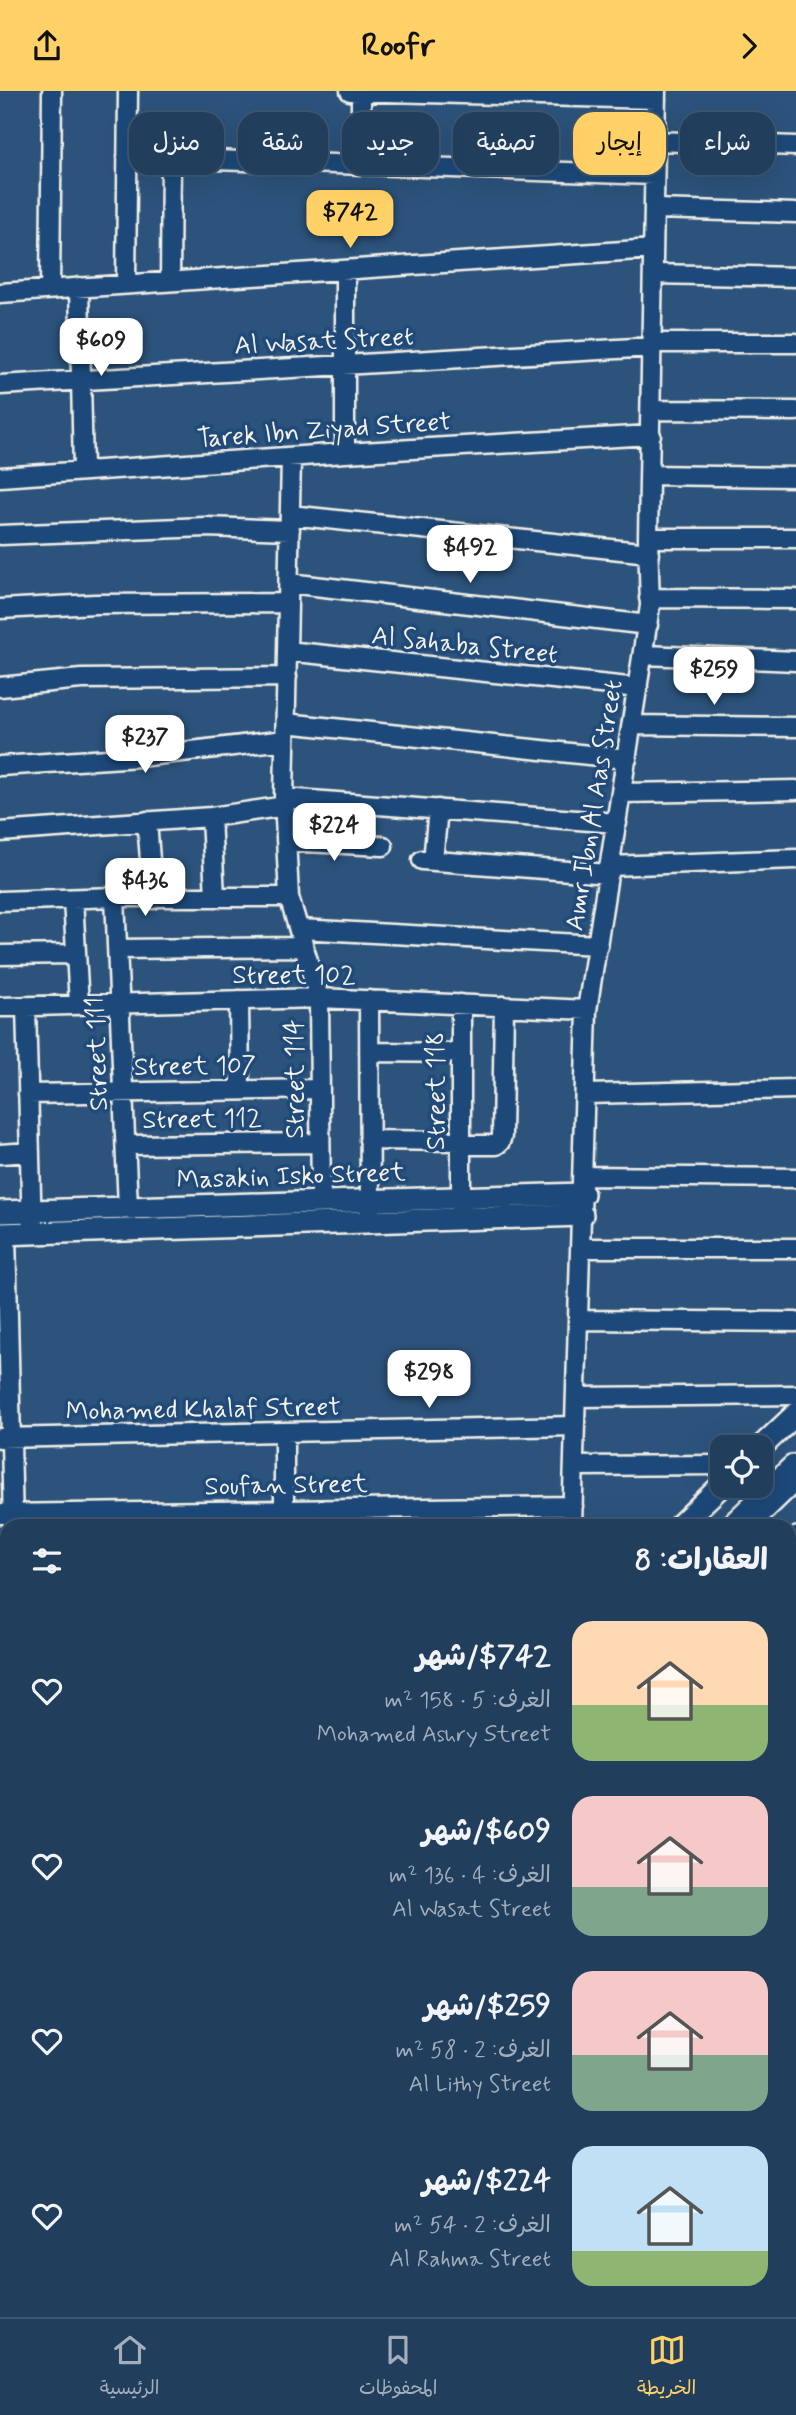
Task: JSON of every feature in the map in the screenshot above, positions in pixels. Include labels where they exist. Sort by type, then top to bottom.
[{"type":"highway","points":[[746,1519],[796,1471]]},
{"type":"street","points":[[50,289],[52,91]]},
{"type":"street","points":[[126,284],[128,91]]},
{"type":"street","points":[[350,91],[656,95]]},
{"type":"street","points":[[361,91],[361,112]]},
{"type":"street","points":[[666,141],[796,146]]},
{"type":"street","points":[[224,159],[342,162]]},
{"type":"street","points":[[439,166],[573,172]]},
{"type":"street","points":[[170,281],[171,175]]},
{"type":"street","name":"Amr Ibn Al Aas Street","points":[[572,1519],[587,1010],[648,625],[654,175]]},
{"type":"street","points":[[654,209],[796,213]]},
{"type":"street","points":[[0,293],[653,249]]},
{"type":"street","points":[[345,270],[345,453]]},
{"type":"street","points":[[653,274],[796,277]]},
{"type":"street","points":[[79,286],[83,470]]},
{"type":"street","name":"Al Wasat Street","points":[[0,385],[652,345],[796,344]]},
{"type":"street","points":[[651,410],[796,411]]},
{"type":"street","name":"Tarek Ibn Ziyad Street","points":[[0,477],[650,435]]},
{"type":"street","name":"Street 114","points":[[291,458],[284,802],[289,897],[319,998],[321,1203]]},
{"type":"street","points":[[650,475],[796,477]]},
{"type":"street","points":[[0,535],[290,522],[649,545],[796,538]]},
{"type":"street","points":[[289,583],[648,625]]},
{"type":"street","points":[[649,598],[796,599]]},
{"type":"street","points":[[0,609],[95,604],[288,604]]},
{"type":"street","name":"Al Sahaba Street","points":[[287,652],[638,688]]},
{"type":"street","points":[[643,655],[796,661]]},
{"type":"street","points":[[0,687],[80,679],[287,677]]},
{"type":"street","points":[[632,725],[796,727]]},
{"type":"street","points":[[0,766],[139,757],[286,731],[627,759]]},
{"type":"street","points":[[622,793],[796,790]]},
{"type":"street","points":[[0,832],[211,817],[284,802],[438,809],[617,823]]},
{"type":"street","points":[[438,809],[428,860],[610,870],[796,859]]},
{"type":"street","points":[[211,817],[215,897]]},
{"type":"street","points":[[147,821],[153,899]]},
{"type":"street","points":[[286,841],[383,846]]},
{"type":"street","points":[[0,901],[116,897],[289,897]]},
{"type":"street","name":"Street 111","points":[[116,897],[128,1208]]},
{"type":"street","points":[[73,899],[79,1005]]},
{"type":"street","points":[[299,929],[598,945]]},
{"type":"street","points":[[118,949],[304,947]]},
{"type":"street","points":[[0,955],[76,954]]},
{"type":"street","name":"Street 102","points":[[0,1007],[319,998],[587,1010]]},
{"type":"street","points":[[239,1000],[240,1090]]},
{"type":"street","points":[[369,1000],[370,1222]]},
{"type":"street","name":"Street 118","points":[[461,1004],[461,1219]]},
{"type":"street","points":[[26,1006],[32,1233]]},
{"type":"street","points":[[369,1140],[496,1145],[500,1142],[504,1006]]},
{"type":"street","points":[[369,1052],[461,1053]]},
{"type":"street","name":"Street 107","points":[[28,1094],[320,1089]]},
{"type":"street","points":[[586,1094],[796,1089]]},
{"type":"street","name":"Street 112","points":[[126,1145],[320,1143]]},
{"type":"street","points":[[0,1154],[30,1153]]},
{"type":"street","points":[[583,1185],[796,1178]]},
{"type":"street","name":"Masakin Isko Street","points":[[0,1212],[461,1197],[583,1185]]},
{"type":"street","points":[[224,1227],[225,1205]]},
{"type":"street","name":"Masakin Isko Street","points":[[3,1234],[582,1215]]},
{"type":"street","points":[[3,1234],[9,1518]]},
{"type":"street","points":[[581,1248],[796,1248]]},
{"type":"street","points":[[579,1320],[796,1322]]},
{"type":"street","points":[[576,1397],[796,1395]]},
{"type":"street","points":[[773,1436],[796,1414]]},
{"type":"street","name":"Mohamed Khalaf Street","points":[[6,1438],[575,1426]]},
{"type":"street","points":[[284,1432],[284,1518]]},
{"type":"street","points":[[574,1465],[710,1465]]},
{"type":"street","points":[[686,1519],[710,1496]]},
{"type":"street","name":"Soufan Street","points":[[9,1518],[284,1518],[573,1506]]}]
